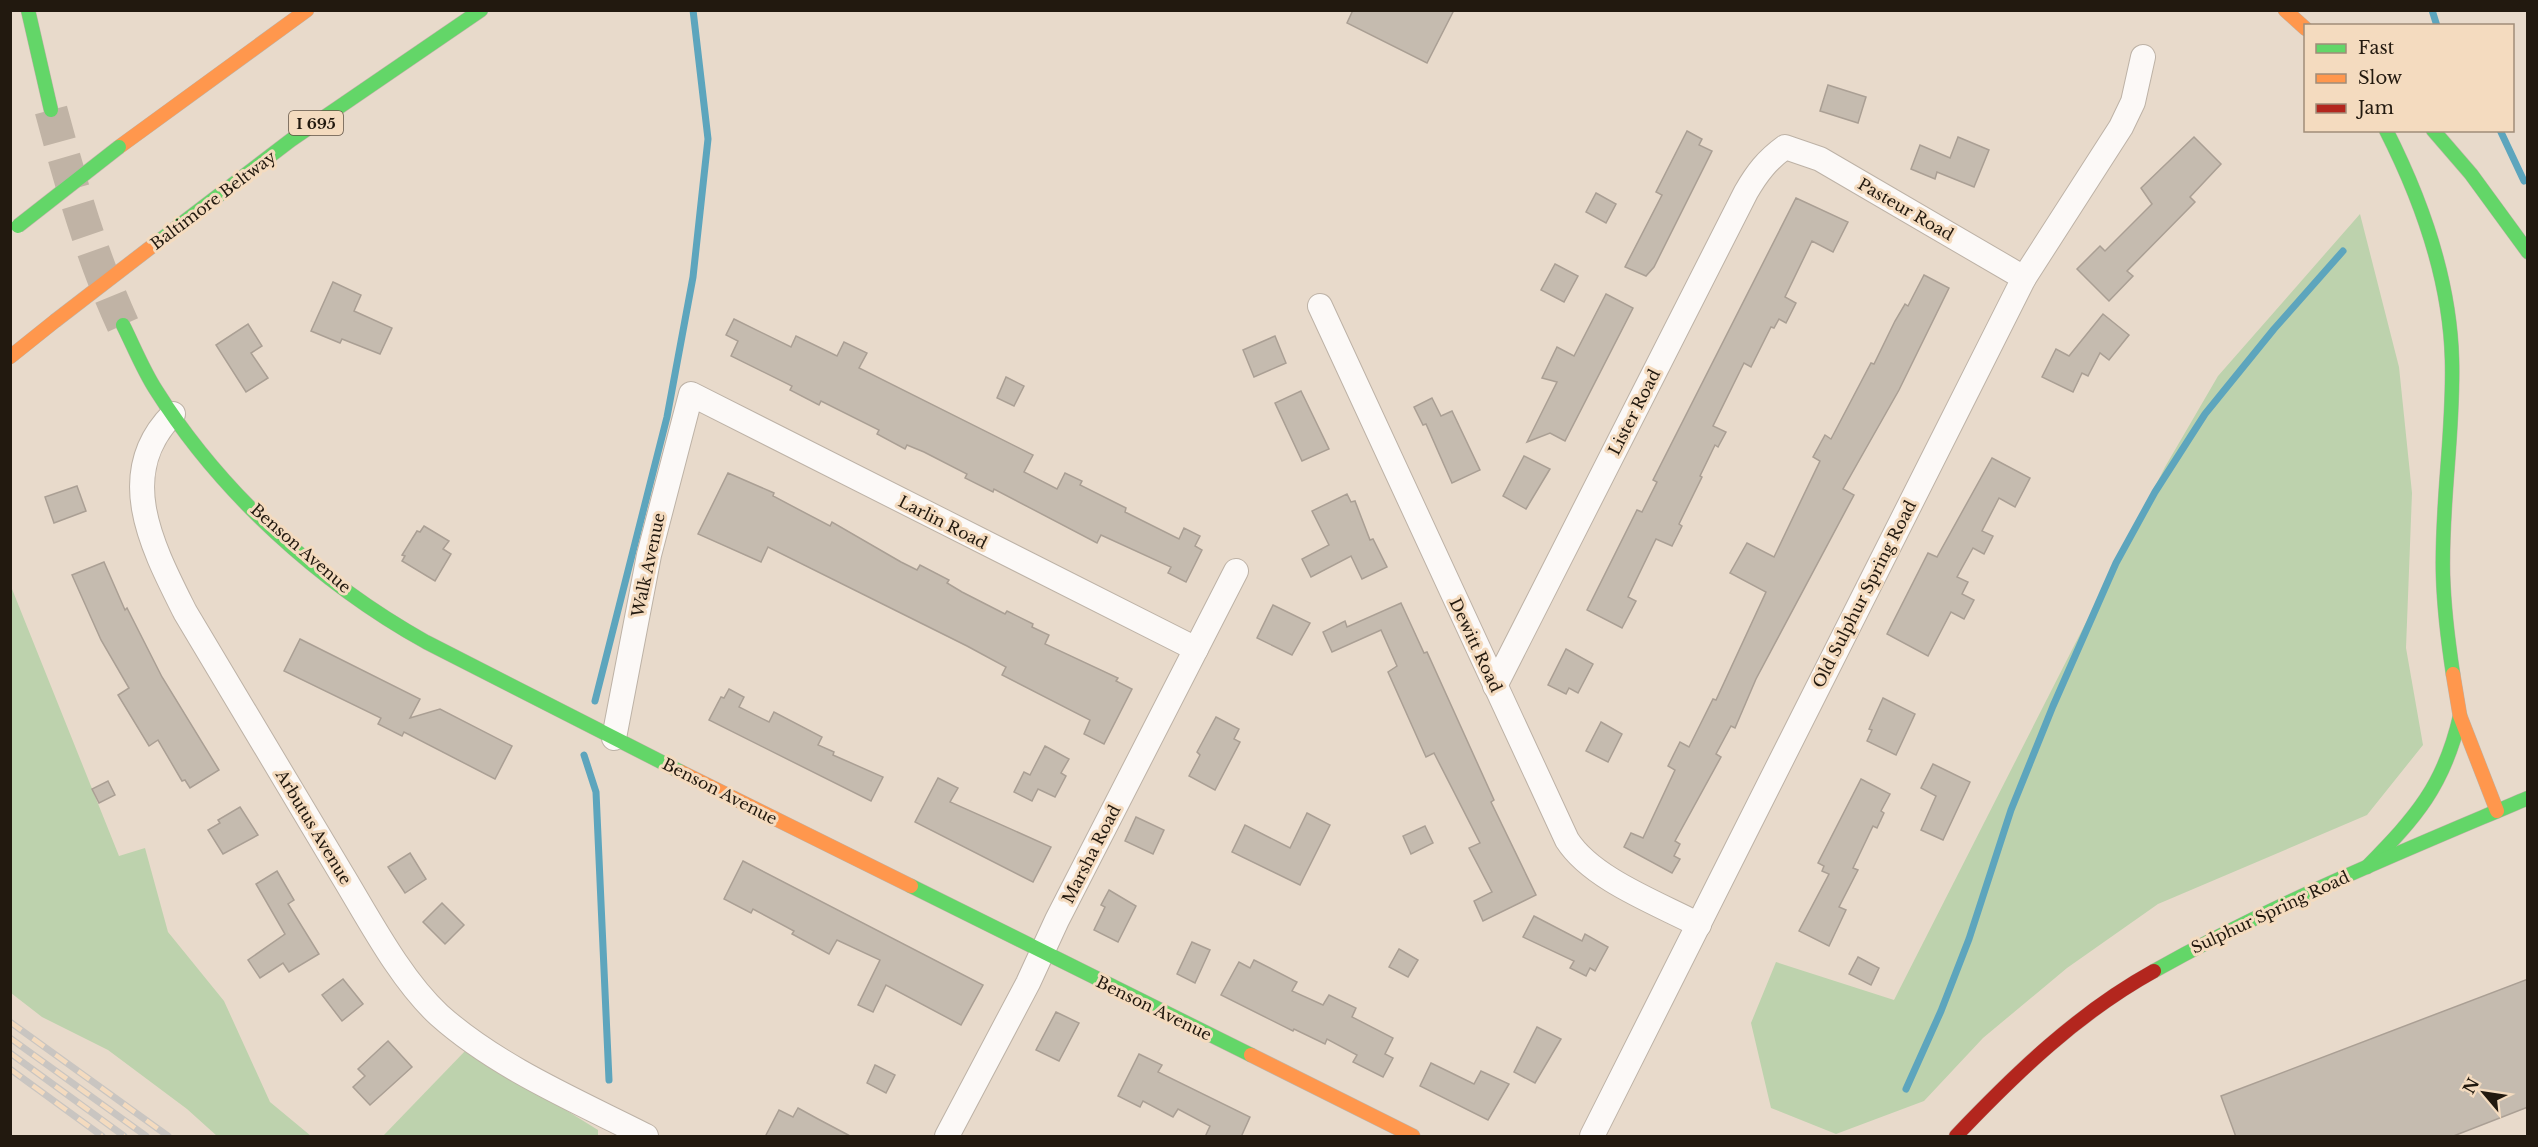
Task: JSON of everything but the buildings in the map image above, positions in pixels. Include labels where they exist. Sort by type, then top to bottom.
[{"type":"main road","points":[[28,10],[51,110]]},
{"type":"main road","points":[[14,228],[118,147],[307,10]]},
{"type":"main road","name":"Baltimore Beltway","points":[[10,357],[291,140],[481,10]]},
{"type":"main road","points":[[2285,10],[2304,27]]},
{"type":"main road","points":[[2387,132],[2410,177],[2426,219],[2439,264],[2447,311],[2452,360],[2452,409],[2443,573],[2446,627],[2460,716],[2497,811]]},
{"type":"main road","points":[[2435,132],[2471,174],[2528,252]]},
{"type":"main road","name":"Benson Avenue","points":[[123,325],[155,388],[173,414],[230,483],[277,532],[327,576],[394,624],[481,672],[1413,1137]]},
{"type":"main road","points":[[2367,867],[2417,816],[2436,789],[2450,759],[2460,716]]},
{"type":"main road","name":"Sulphur Spring Road","points":[[1956,1137],[2018,1071],[2072,1025],[2133,981],[2214,935],[2528,798]]},
{"type":"street","name":"Old Sulphur Spring Road","points":[[1592,1137],[2024,278],[2121,127],[2133,102],[2144,57]]},
{"type":"street","name":"Pasteur Road","points":[[1785,147],[1820,159],[2024,278]]},
{"type":"street","name":"Lister Road","points":[[1495,686],[1746,192],[1760,168],[1785,147]]},
{"type":"street","name":"Dewitt Road","points":[[1320,306],[1495,686],[1575,852],[1602,874],[1698,925]]},
{"type":"street","name":"Larlin Road","points":[[691,394],[1196,649]]},
{"type":"street","name":"Walk Avenue","points":[[614,738],[649,555],[691,394]]},
{"type":"street","name":"Arbutus Avenue","points":[[173,414],[159,428],[149,445],[142,465],[141,495],[149,532],[163,568],[185,612],[372,923],[406,975],[437,1013],[453,1026],[544,1085],[646,1137]]},
{"type":"street","name":"Marsha Road","points":[[947,1137],[1236,571]]},
{"type":"green space","points":[[2360,214],[2399,367],[2412,493],[2406,648],[2423,745],[2367,815],[2158,904],[2067,968],[1983,1038],[1924,1101],[1836,1134],[1771,1108],[1751,1023],[1776,962],[1894,1000],[2165,467],[2218,376]]},
{"type":"green space","points":[[10,584],[119,856],[145,848],[168,932],[224,1001],[270,1102],[311,1136],[217,1136],[187,1109],[108,1050],[42,1017],[11,993]]},
{"type":"green space","points":[[467,1049],[598,1130],[598,1136],[383,1136]]},
{"type":"waterway","points":[[595,701],[667,417],[693,277],[708,139],[693,10]]},
{"type":"waterway","points":[[2432,10],[2436,24]]},
{"type":"waterway","points":[[2501,132],[2524,181]]},
{"type":"waterway","points":[[1906,1089],[1941,1011],[1969,939],[2011,810],[2053,706],[2116,563],[2155,492],[2205,414],[2274,329],[2343,251]]},
{"type":"waterway","points":[[584,755],[596,792],[609,1080]]},
{"type":"tunnel","points":[[51,110],[91,246],[123,325]]},
{"type":"railway","points":[[10,1022],[168,1136]]},
{"type":"railway","points":[[10,1038],[146,1136]]},
{"type":"railway","points":[[10,1053],[124,1136]]},
{"type":"railway","points":[[10,1069],[102,1136]]},
{"type":"traffic: fast","points":[[28,10],[51,110]]},
{"type":"traffic: fast","points":[[155,244],[291,140],[481,10]]},
{"type":"traffic: fast","points":[[2387,132],[2411,185],[2432,242],[2446,300],[2450,330],[2452,387],[2443,575],[2453,674]]},
{"type":"traffic: fast","points":[[2435,132],[2471,174],[2528,252]]},
{"type":"traffic: fast","points":[[18,226],[119,147]]},
{"type":"traffic: fast","points":[[123,325],[156,390],[211,465],[242,499],[311,563],[348,592],[426,642],[681,772]]},
{"type":"traffic: fast","points":[[2367,867],[2414,816],[2426,799],[2446,762],[2460,716]]},
{"type":"traffic: fast","points":[[2154,971],[2292,901],[2528,798]]},
{"type":"traffic: fast","points":[[911,886],[1251,1055]]},
{"type":"traffic: slow","points":[[119,147],[307,10]]},
{"type":"traffic: slow","points":[[2285,10],[2304,27]]},
{"type":"traffic: slow","points":[[55,321],[155,244]]},
{"type":"traffic: slow","points":[[10,357],[55,321]]},
{"type":"traffic: slow","points":[[2453,674],[2460,716],[2497,811]]},
{"type":"traffic: slow","points":[[681,772],[911,886]]},
{"type":"traffic: slow","points":[[1251,1055],[1413,1136]]},
{"type":"traffic: jam","points":[[1956,1136],[2025,1067],[2074,1025],[2154,971]]}]
